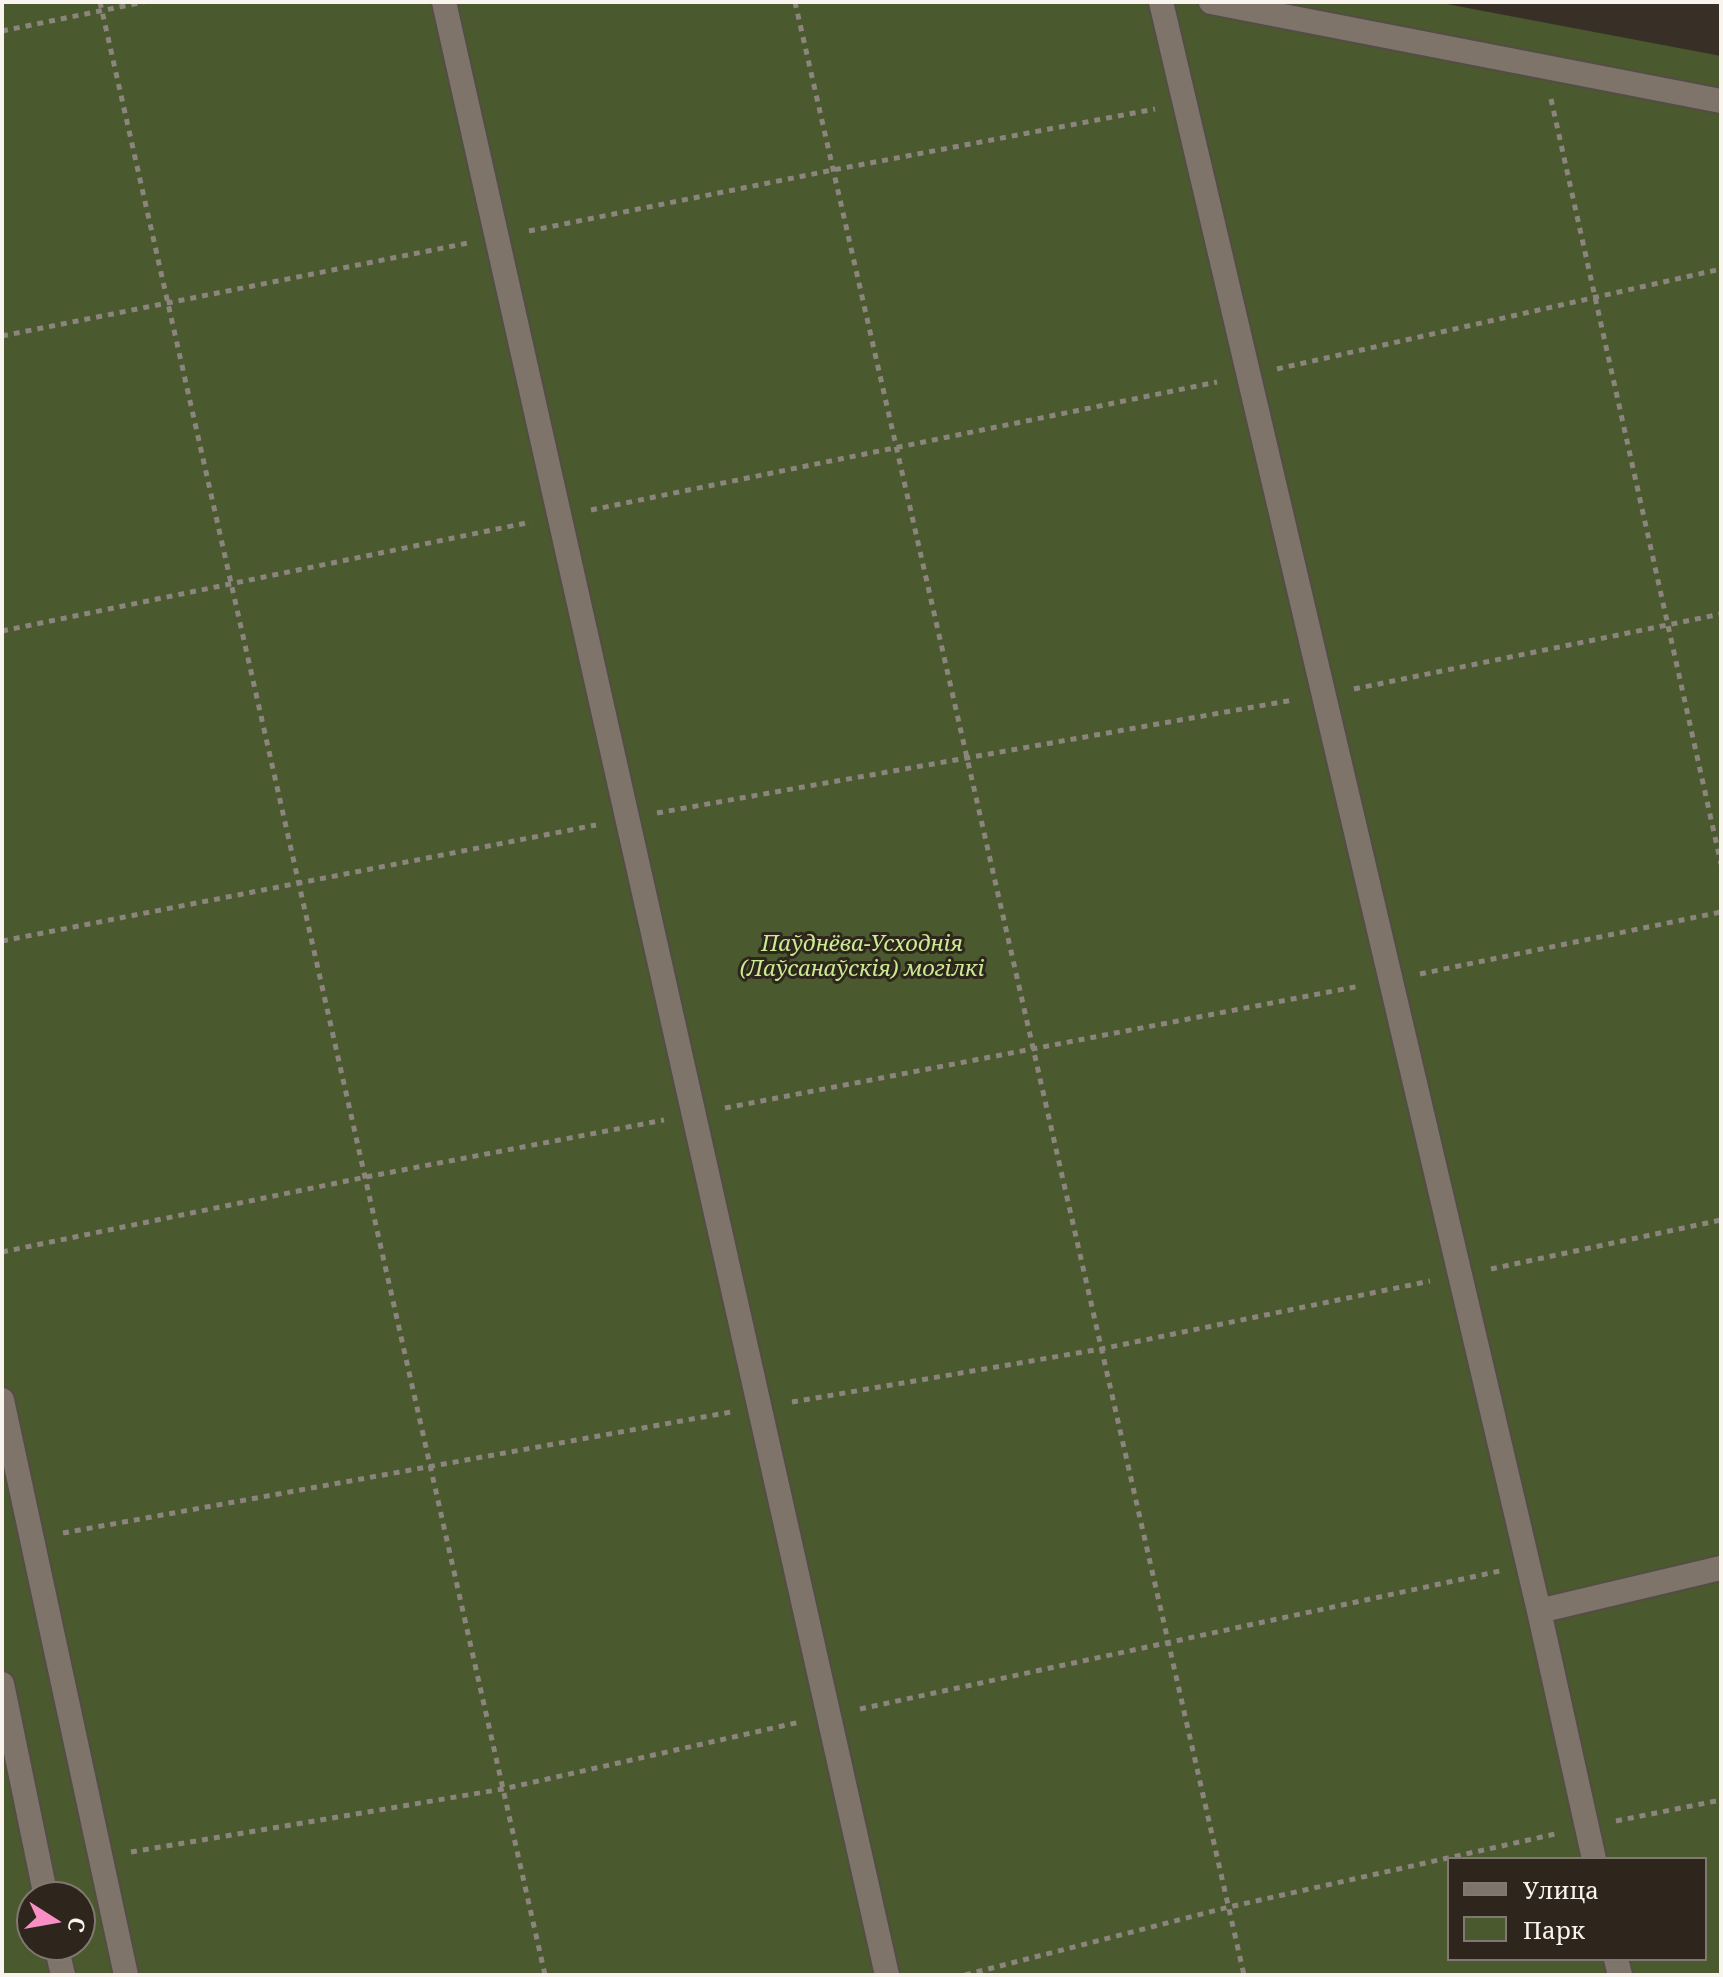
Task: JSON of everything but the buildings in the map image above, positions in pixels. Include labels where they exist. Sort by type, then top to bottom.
[{"type":"lane","points":[[444,2],[887,1975]]},
{"type":"lane","points":[[1161,2],[1539,1611],[1594,1857]]},
{"type":"lane","points":[[1211,2],[1721,101]]},
{"type":"lane","points":[[2,1400],[126,1975]]},
{"type":"lane","points":[[1539,1611],[1721,1568]]},
{"type":"lane","points":[[2,1684],[43,1881]]},
{"type":"path","points":[[100,2],[545,1975]]},
{"type":"path","points":[[2,31],[144,2]]},
{"type":"path","points":[[795,2],[1244,1975]]},
{"type":"path","points":[[1544,67],[1721,864]]},
{"type":"path","points":[[2,336],[833,170],[1185,104]]},
{"type":"path","points":[[2,631],[1249,375],[1721,269]]},
{"type":"path","points":[[2,941],[627,818],[1324,695],[1721,614]]},
{"type":"path","points":[[2,1252],[366,1177],[1391,980],[1721,912]]},
{"type":"path","points":[[32,1539],[759,1407],[1101,1349],[1721,1220]]},
{"type":"path","points":[[1450,1857],[1721,1800]]},
{"type":"path","points":[[965,1975],[1229,1907],[1447,1858]]},
{"type":"green space","name":"Паўднёва-Усходнія (Лаўсанаўскія) могілкі","points":[[2,2],[1436,2],[1721,56],[1721,1975],[2,1975]]}]
